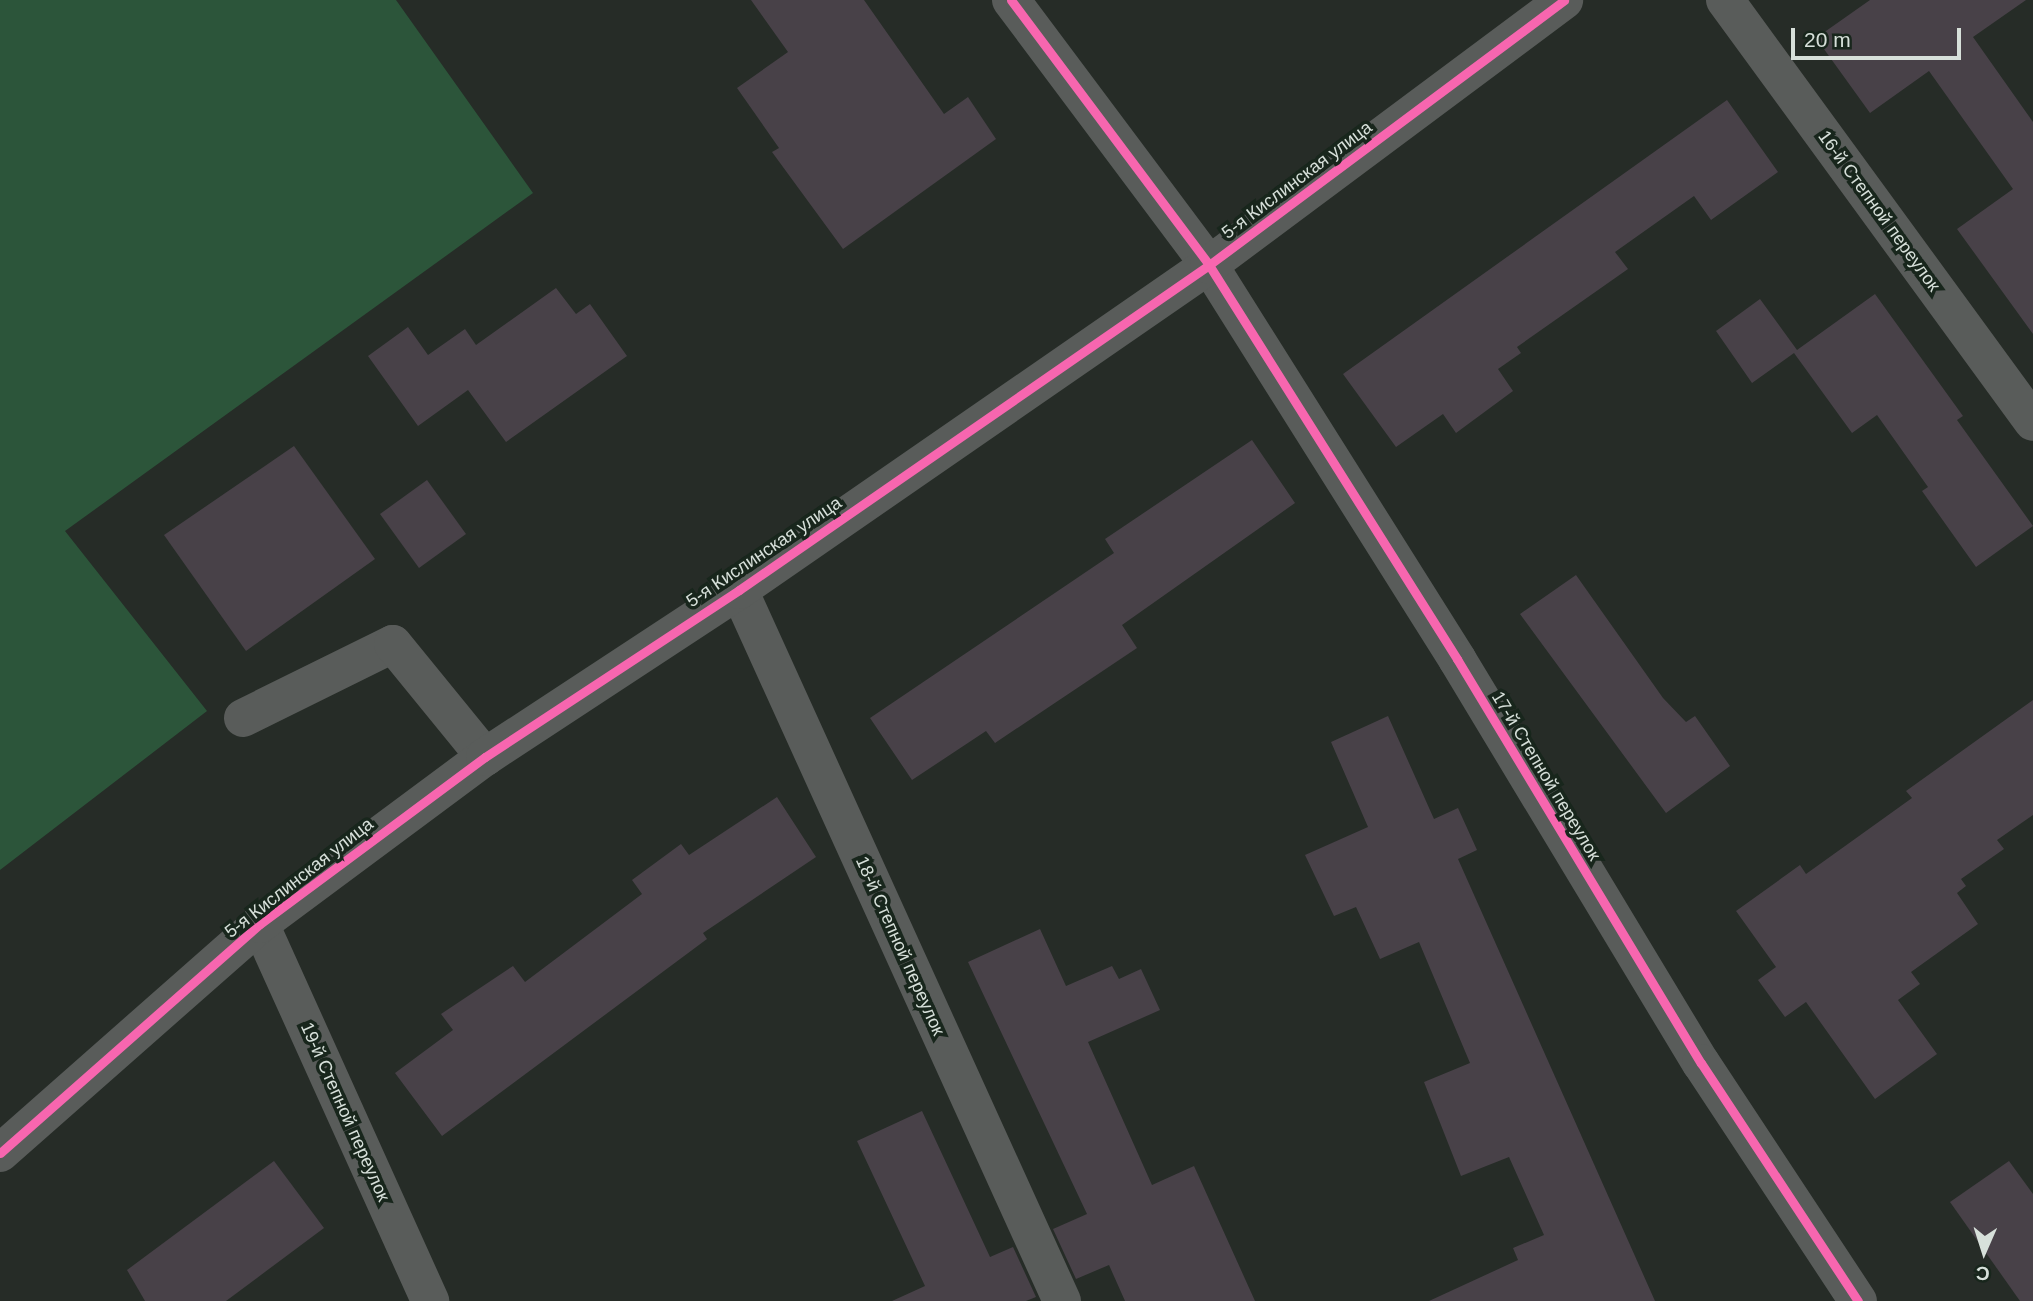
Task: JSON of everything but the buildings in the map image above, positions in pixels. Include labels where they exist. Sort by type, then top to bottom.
[{"type":"street","name":"17-й Степной переулок","points":[[1011,0],[1209,265],[1457,659],[1701,1063],[1858,1301]]},
{"type":"street","name":"5-я Кислинская улица","points":[[0,1153],[260,924],[485,757],[738,590],[1209,265],[1564,0]]},
{"type":"street","name":"16-й Степной переулок","points":[[1725,0],[2033,422]]},
{"type":"street","name":"18-й Степной переулок","points":[[738,590],[1062,1301]]},
{"type":"street","points":[[243,718],[393,644],[485,757]]},
{"type":"street","name":"19-й Степной переулок","points":[[260,924],[430,1301]]},
{"type":"green space","points":[[0,0],[396,0],[533,193],[65,531],[207,711],[0,870]]},
{"type":"cycle path","points":[[1011,0],[1209,265],[1457,659],[1701,1063],[1858,1301]]},
{"type":"cycle path","points":[[0,1153],[260,924],[485,757],[739,590],[1209,265],[1564,0]]}]
